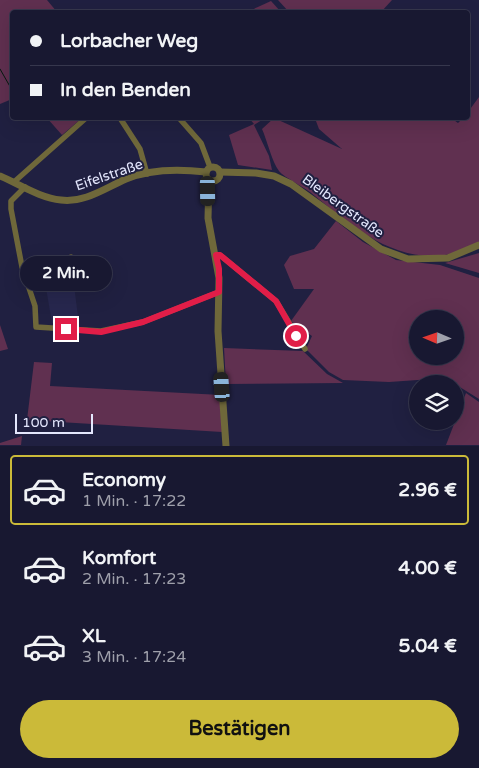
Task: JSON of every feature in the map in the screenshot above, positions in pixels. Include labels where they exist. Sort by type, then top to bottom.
[{"type":"street","points":[[14,182],[84,120]]},
{"type":"street","points":[[121,120],[140,149],[147,174]]},
{"type":"street","points":[[181,120],[201,143],[209,180],[208,218],[219,269],[218,331],[226,446]]},
{"type":"street","points":[[206,170],[216,168],[220,172],[218,179],[209,180]]},
{"type":"street","name":"Eifelstraße","points":[[0,176],[43,196],[71,200],[101,192],[127,178],[170,171],[206,170]]},
{"type":"street","name":"Bleibergstraße","points":[[220,172],[256,173],[274,176],[292,184],[381,249],[408,258],[448,258],[479,245]]},
{"type":"street","points":[[25,187],[11,201],[11,209],[22,267],[35,306],[36,326],[101,332],[143,322],[219,292]]},
{"type":"street","points":[[216,255],[220,255],[276,301],[305,349]]},
{"type":"street","points":[[56,287],[52,285],[54,273],[71,256]]},
{"type":"shaded area","points":[[0,0],[47,0],[55,10],[10,10],[10,100],[0,104]]},
{"type":"shaded area","points":[[278,0],[392,0],[383,10],[287,10]]},
{"type":"shaded area","points":[[271,1],[279,10],[251,10]]},
{"type":"shaded area","points":[[479,97],[479,244],[454,253],[431,256],[409,253],[388,246],[368,235],[281,173],[276,167],[262,129],[272,120],[278,120],[342,149],[319,129],[317,120],[454,120],[458,123],[461,120],[470,120],[470,109]]},
{"type":"shaded area","points":[[49,120],[80,120],[62,135]]},
{"type":"shaded area","points":[[251,120],[262,120],[254,125],[269,156],[272,170],[238,165],[229,135],[254,124]]},
{"type":"shaded area","points":[[336,221],[363,242],[396,260],[440,265],[479,278],[479,399],[464,390],[464,375],[409,375],[409,381],[389,382],[343,380],[329,372],[306,349],[312,336],[291,321],[314,289],[294,289],[284,265],[290,256],[314,249]]},
{"type":"shaded area","points":[[479,253],[479,273],[445,263]]},
{"type":"shaded area","points":[[68,259],[72,269],[79,325],[52,323],[45,282],[53,280]]},
{"type":"shaded area","points":[[0,325],[8,349],[0,351]]},
{"type":"shaded area","points":[[224,348],[303,351],[327,374],[343,383],[226,384]]},
{"type":"shaded area","points":[[34,362],[52,363],[50,386],[221,395],[222,432],[27,420]]},
{"type":"shaded area","points":[[466,393],[479,402],[479,445],[446,445],[452,430],[464,430],[464,398]]},
{"type":"shaded area","points":[[22,436],[21,445],[0,445],[0,443]]},
{"type":"waterway","points":[[0,69],[10,86]]},
{"type":"route","points":[[66,329],[101,332],[143,322],[219,292],[220,278],[216,255],[220,255],[259,285],[276,301],[296,336]]}]
